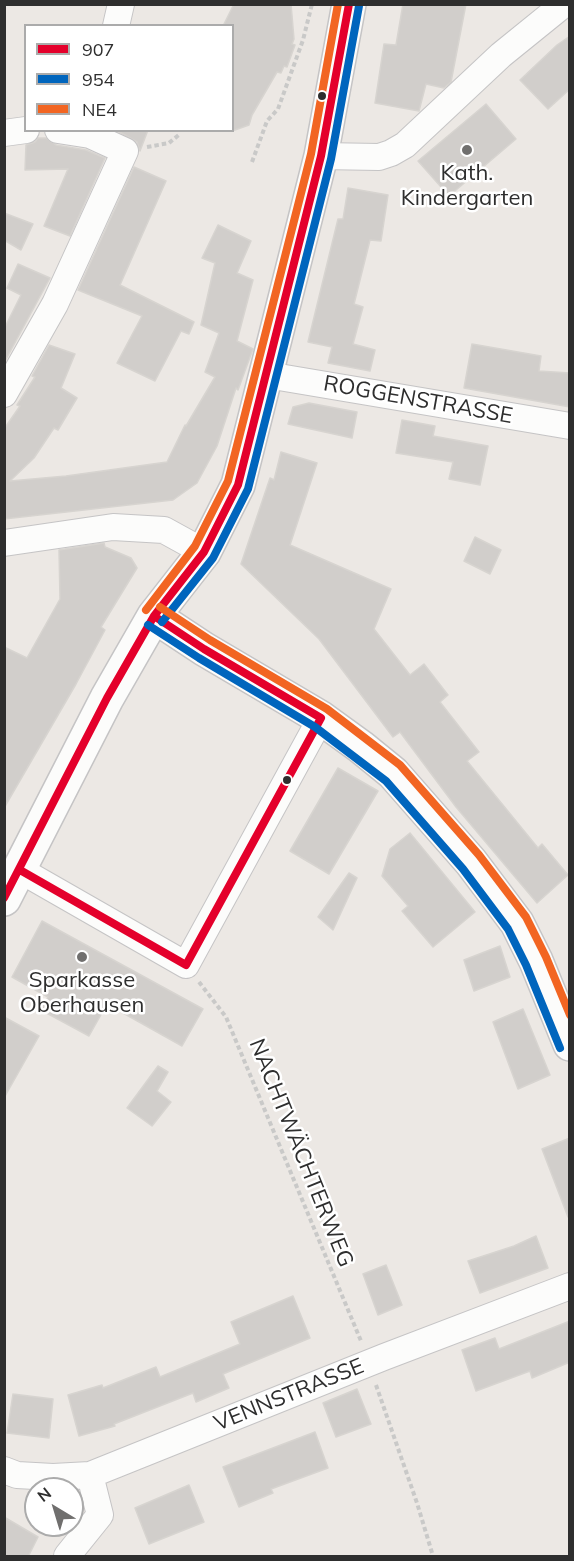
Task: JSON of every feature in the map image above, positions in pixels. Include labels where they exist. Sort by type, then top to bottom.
[{"type":"main road","points":[[4,899],[107,698],[154,616],[204,552],[238,485],[321,156],[349,4]]},
{"type":"main road","points":[[154,616],[204,649],[321,718],[362,747],[393,773],[471,862],[517,923],[527,941],[570,1044]]},
{"type":"street","points":[[116,24],[121,4]]},
{"type":"street","points":[[321,156],[379,157],[405,145],[501,55],[564,4]]},
{"type":"street","points":[[4,133],[24,130]]},
{"type":"street","points":[[4,394],[55,304],[125,151],[91,133]]},
{"type":"street","name":"ROGGENSTRASSE","points":[[267,375],[570,426]]},
{"type":"street","points":[[4,543],[113,527],[165,530],[204,552]]},
{"type":"street","points":[[20,870],[186,965],[321,718]]},
{"type":"street","name":"VENNSTRASSE","points":[[4,1470],[17,1475],[53,1477],[90,1475],[570,1286]]},
{"type":"street","points":[[67,1557],[100,1515],[90,1475]]},
{"type":"path","points":[[252,162],[267,121],[278,108],[303,40],[312,4]]},
{"type":"path","points":[[125,151],[169,143],[180,134]]},
{"type":"path","name":"NACHTWÄCHTERWEG","points":[[186,965],[226,1017],[370,1363],[433,1557]]},
{"type":"building","points":[[234,4],[291,4],[294,39],[292,44],[295,45],[287,67],[284,66],[281,73],[277,72],[252,115],[249,125],[234,130],[234,24],[224,24]]},
{"type":"building","points":[[403,4],[466,4],[451,82],[444,88],[426,84],[419,111],[375,103],[384,44],[396,45]]},
{"type":"building","points":[[570,36],[570,89],[548,109],[520,80],[557,45]]},
{"type":"building","name":"Kath. Kindergarten","points":[[486,104],[516,139],[449,196],[418,161]]},
{"type":"building","points":[[120,132],[147,132],[140,151],[137,142]]},
{"type":"building","points":[[38,138],[46,138],[56,145],[86,150],[105,158],[70,236],[44,226],[68,169],[25,170],[26,145],[35,142]]},
{"type":"building","points":[[134,167],[166,181],[120,285],[194,322],[189,334],[181,331],[155,381],[117,363],[142,316],[78,290]]},
{"type":"building","points":[[348,188],[388,195],[381,241],[370,240],[354,304],[363,307],[353,344],[375,350],[370,371],[328,363],[332,347],[308,342],[338,219],[343,219]]},
{"type":"building","points":[[4,213],[33,224],[21,250],[4,240]]},
{"type":"building","points":[[218,225],[251,241],[237,273],[253,280],[237,341],[253,349],[238,390],[236,388],[217,446],[197,483],[173,500],[4,519],[4,429],[20,406],[17,405],[35,377],[32,376],[49,345],[75,354],[61,388],[77,398],[58,430],[54,428],[34,458],[10,481],[167,462],[185,425],[215,377],[205,372],[219,333],[201,325],[215,263],[202,258]]},
{"type":"building","points":[[18,264],[50,278],[4,363],[4,329],[21,295],[7,288]]},
{"type":"building","points":[[472,344],[541,356],[539,371],[570,373],[570,407],[464,388]]},
{"type":"building","points":[[309,403],[357,412],[352,438],[288,424],[293,407]]},
{"type":"building","points":[[402,420],[435,426],[433,436],[488,446],[480,485],[449,479],[453,462],[396,453]]},
{"type":"building","points":[[281,452],[317,463],[290,545],[391,589],[374,629],[410,675],[424,664],[448,695],[440,702],[479,752],[467,761],[538,848],[542,844],[568,875],[537,903],[456,807],[400,732],[393,737],[319,639],[241,564],[270,478],[274,480]]},
{"type":"building","points":[[475,537],[501,550],[490,574],[464,561]]},
{"type":"building","points":[[104,543],[105,547],[131,558],[137,568],[101,627],[105,630],[4,808],[4,647],[27,658],[60,599],[59,550]]},
{"type":"building","points":[[338,768],[378,791],[329,874],[290,851]]},
{"type":"building","points":[[410,833],[475,912],[433,947],[402,911],[408,906],[382,876],[390,849]]},
{"type":"building","points":[[349,873],[357,878],[333,930],[318,917]]},
{"type":"building","points":[[42,921],[203,1009],[182,1046],[107,1004],[89,1036],[41,1010],[48,997],[12,977]]},
{"type":"building","points":[[500,946],[510,977],[474,991],[464,960]]},
{"type":"building","points":[[523,1009],[550,1075],[518,1089],[493,1022]]},
{"type":"building","points":[[4,1017],[39,1036],[4,1098]]},
{"type":"building","points":[[158,1066],[168,1072],[157,1091],[171,1102],[152,1126],[127,1108]]},
{"type":"building","points":[[570,1138],[570,1216],[568,1217],[542,1149]]},
{"type":"building","points":[[536,1236],[548,1268],[480,1293],[468,1261]]},
{"type":"building","points":[[386,1265],[402,1305],[378,1315],[363,1274]]},
{"type":"building","points":[[293,1296],[310,1338],[223,1374],[229,1388],[196,1402],[193,1393],[114,1424],[115,1426],[79,1436],[68,1395],[102,1385],[103,1388],[156,1367],[160,1377],[240,1344],[231,1322]]},
{"type":"building","points":[[570,1321],[570,1362],[532,1378],[530,1371],[476,1391],[462,1350],[495,1338],[499,1349]]},
{"type":"building","points":[[357,1389],[371,1424],[336,1437],[323,1403]]},
{"type":"building","points":[[13,1394],[53,1399],[49,1438],[7,1433]]},
{"type":"building","points":[[315,1432],[328,1468],[271,1489],[273,1493],[239,1507],[223,1467]]},
{"type":"building","points":[[189,1485],[204,1522],[149,1544],[135,1508]]},
{"type":"building","points":[[4,1517],[24,1529],[24,1537],[38,1537],[28,1557],[4,1557]]},
{"type":"transit line","name":"NE4","points":[[146,610],[195,546],[228,481],[311,154],[338,4]]},
{"type":"transit line","name":"907","points":[[4,898],[107,698],[154,616],[204,552],[238,485],[321,156],[349,4]]},
{"type":"transit line","name":"954","points":[[162,622],[213,558],[248,489],[331,159],[359,6]]},
{"type":"transit line","name":"NE4","points":[[160,607],[210,640],[327,709],[400,765],[479,855],[526,917],[546,957],[570,1015]]},
{"type":"transit line","name":"907","points":[[154,616],[204,649],[321,718]]},
{"type":"transit line","name":"954","points":[[148,625],[315,727],[386,781],[463,869],[508,929],[526,965],[560,1048]]},
{"type":"transit line","name":"907","points":[[20,870],[186,965],[321,718]]},
{"type":"place","name":"Kath. Kindergarten","points":[[467,150]]},
{"type":"place","name":"Sparkasse Oberhausen","points":[[82,957]]}]
